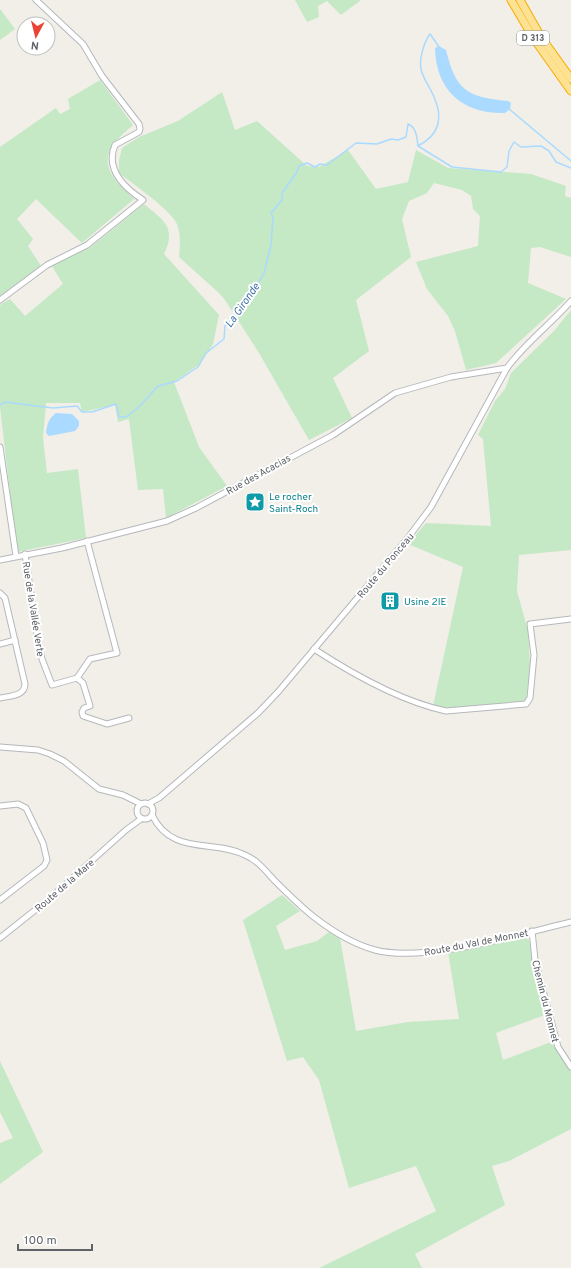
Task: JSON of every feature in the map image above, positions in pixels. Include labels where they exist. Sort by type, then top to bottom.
[{"type":"highway","name":"D 313","points":[[511,0],[534,39],[571,91]]},
{"type":"highway","name":"D 313","points":[[520,0],[541,37],[571,79]]},
{"type":"street","points":[[0,300],[47,265],[87,245],[143,200],[119,179],[111,163],[115,144],[139,132],[139,124],[102,76],[83,44],[36,0]]},
{"type":"street","name":"Route du Ponceau","points":[[148,804],[159,798],[258,713],[407,539],[431,507],[507,368],[517,354],[571,301]]},
{"type":"street","name":"Rue des Acacias","points":[[0,560],[87,542],[140,529],[181,515],[333,435],[395,394],[451,377],[507,368]]},
{"type":"street","points":[[0,447],[16,556]]},
{"type":"street","points":[[87,542],[117,653],[90,659],[77,678],[83,683],[90,706],[84,708],[82,712],[83,716],[107,724],[129,718]]},
{"type":"street","name":"Rue de la Vallée Verte","points":[[25,554],[37,635],[42,659],[52,685],[77,678]]},
{"type":"street","points":[[0,594],[5,598],[25,688],[21,693],[0,698]]},
{"type":"street","points":[[314,649],[392,692],[436,709],[459,711],[510,706],[526,704],[529,702],[534,665],[532,632],[530,624],[571,619]]},
{"type":"street","points":[[0,644],[15,640]]},
{"type":"street","points":[[0,747],[38,750],[50,754],[64,761],[99,789],[128,798],[141,804],[148,804],[153,809],[152,815],[147,820],[138,815],[128,798]]},
{"type":"street","name":"Route du Ponceau","points":[[153,809],[159,798]]},
{"type":"street","points":[[0,806],[18,804],[26,808],[47,856],[44,866],[0,900]]},
{"type":"street","points":[[138,815],[141,804]]},
{"type":"street","name":"Route de la Mare","points":[[0,938],[50,899],[126,830],[138,815]]},
{"type":"street","name":"Route du Val de Monnet","points":[[152,815],[157,825],[162,830],[182,843],[225,848],[245,854],[258,862],[294,900],[314,917],[347,939],[376,950],[388,953],[420,952],[492,941],[571,922]]},
{"type":"street","name":"Route du Val de Monnet","points":[[147,820],[157,825]]},
{"type":"street","name":"Chemin du Monnet","points":[[532,931],[535,960],[558,1047],[571,1067]]},
{"type":"green space","points":[[295,0],[361,0],[341,15],[327,1],[318,6],[319,17],[307,22]]},
{"type":"green space","points":[[0,9],[15,29],[0,40]]},
{"type":"green space","points":[[100,80],[133,125],[114,145],[109,153],[108,162],[115,179],[134,199],[82,243],[36,199],[17,219],[33,239],[28,246],[41,266],[0,296],[0,147],[56,108],[60,114],[70,109],[68,99]]},
{"type":"green space","points":[[222,92],[235,130],[257,121],[307,166],[319,167],[348,150],[376,189],[408,182],[416,150],[448,168],[531,174],[566,186],[565,196],[571,198],[571,257],[540,247],[531,248],[528,283],[566,299],[496,363],[466,370],[455,331],[448,316],[427,289],[416,262],[478,246],[480,216],[473,209],[471,196],[462,190],[434,183],[427,193],[409,201],[402,219],[411,257],[356,300],[369,351],[333,378],[352,418],[309,440],[259,353],[225,300],[179,257],[179,232],[177,224],[173,218],[159,204],[119,173],[119,161],[122,148],[139,137],[178,121]]},
{"type":"green space","points":[[144,204],[166,225],[169,237],[168,245],[164,254],[219,315],[213,344],[200,364],[174,382],[199,447],[227,486],[166,518],[163,489],[138,490],[129,419],[118,422],[115,405],[82,412],[80,403],[46,403],[43,438],[47,473],[78,469],[86,538],[17,552],[0,407],[0,305],[10,299],[25,316],[63,284],[52,266],[91,247]]},
{"type":"green space","points":[[571,310],[571,550],[519,555],[517,591],[528,631],[530,665],[526,701],[449,708],[433,706],[463,567],[408,544],[426,523],[491,526],[483,439],[478,435],[495,401],[505,389],[511,373],[554,331]]},
{"type":"green space","points":[[282,895],[300,911],[276,926],[285,950],[317,941],[329,932],[340,938],[356,1031],[408,1022],[459,1019],[448,952],[524,937],[529,940],[545,1015],[496,1033],[503,1060],[551,1042],[571,1070],[571,1129],[509,1161],[492,1166],[505,1205],[415,1254],[422,1268],[319,1268],[436,1211],[416,1166],[349,1188],[319,1080],[303,1057],[287,1061],[243,920]]},
{"type":"green space","points":[[0,1061],[43,1152],[0,1184],[0,1143],[13,1138],[0,1112]]},
{"type":"water","points":[[439,46],[446,50],[454,74],[459,83],[465,89],[482,97],[508,101],[511,103],[510,109],[505,113],[476,109],[455,97],[447,88],[440,76],[435,48]]},
{"type":"water","points":[[56,413],[72,414],[79,421],[79,426],[75,431],[49,436],[46,433],[48,424],[50,419]]},
{"type":"waterway","points":[[418,146],[431,137],[438,126],[439,119],[437,105],[421,69],[422,51],[430,34],[439,47]]},
{"type":"waterway","points":[[508,108],[571,161]]},
{"type":"waterway","name":"La Gironde","points":[[0,405],[5,402],[53,408],[77,406],[82,412],[92,412],[116,404],[119,417],[126,417],[139,407],[158,386],[177,381],[198,367],[206,353],[224,339],[225,326],[251,296],[264,273],[271,245],[273,218],[271,213],[282,200],[282,193],[297,172],[299,166],[307,163],[315,167],[320,164],[327,165],[356,143],[377,144],[391,139],[398,140],[406,137],[408,124],[413,127],[417,136],[418,146],[452,167],[501,172],[507,167],[509,151],[514,142],[521,147],[541,146],[549,151],[556,162],[571,168]]},
{"type":"place","name":"Le rocher Saint-Roch","points":[[255,502]]},
{"type":"place","name":"Usine 2IE","points":[[390,601]]}]
